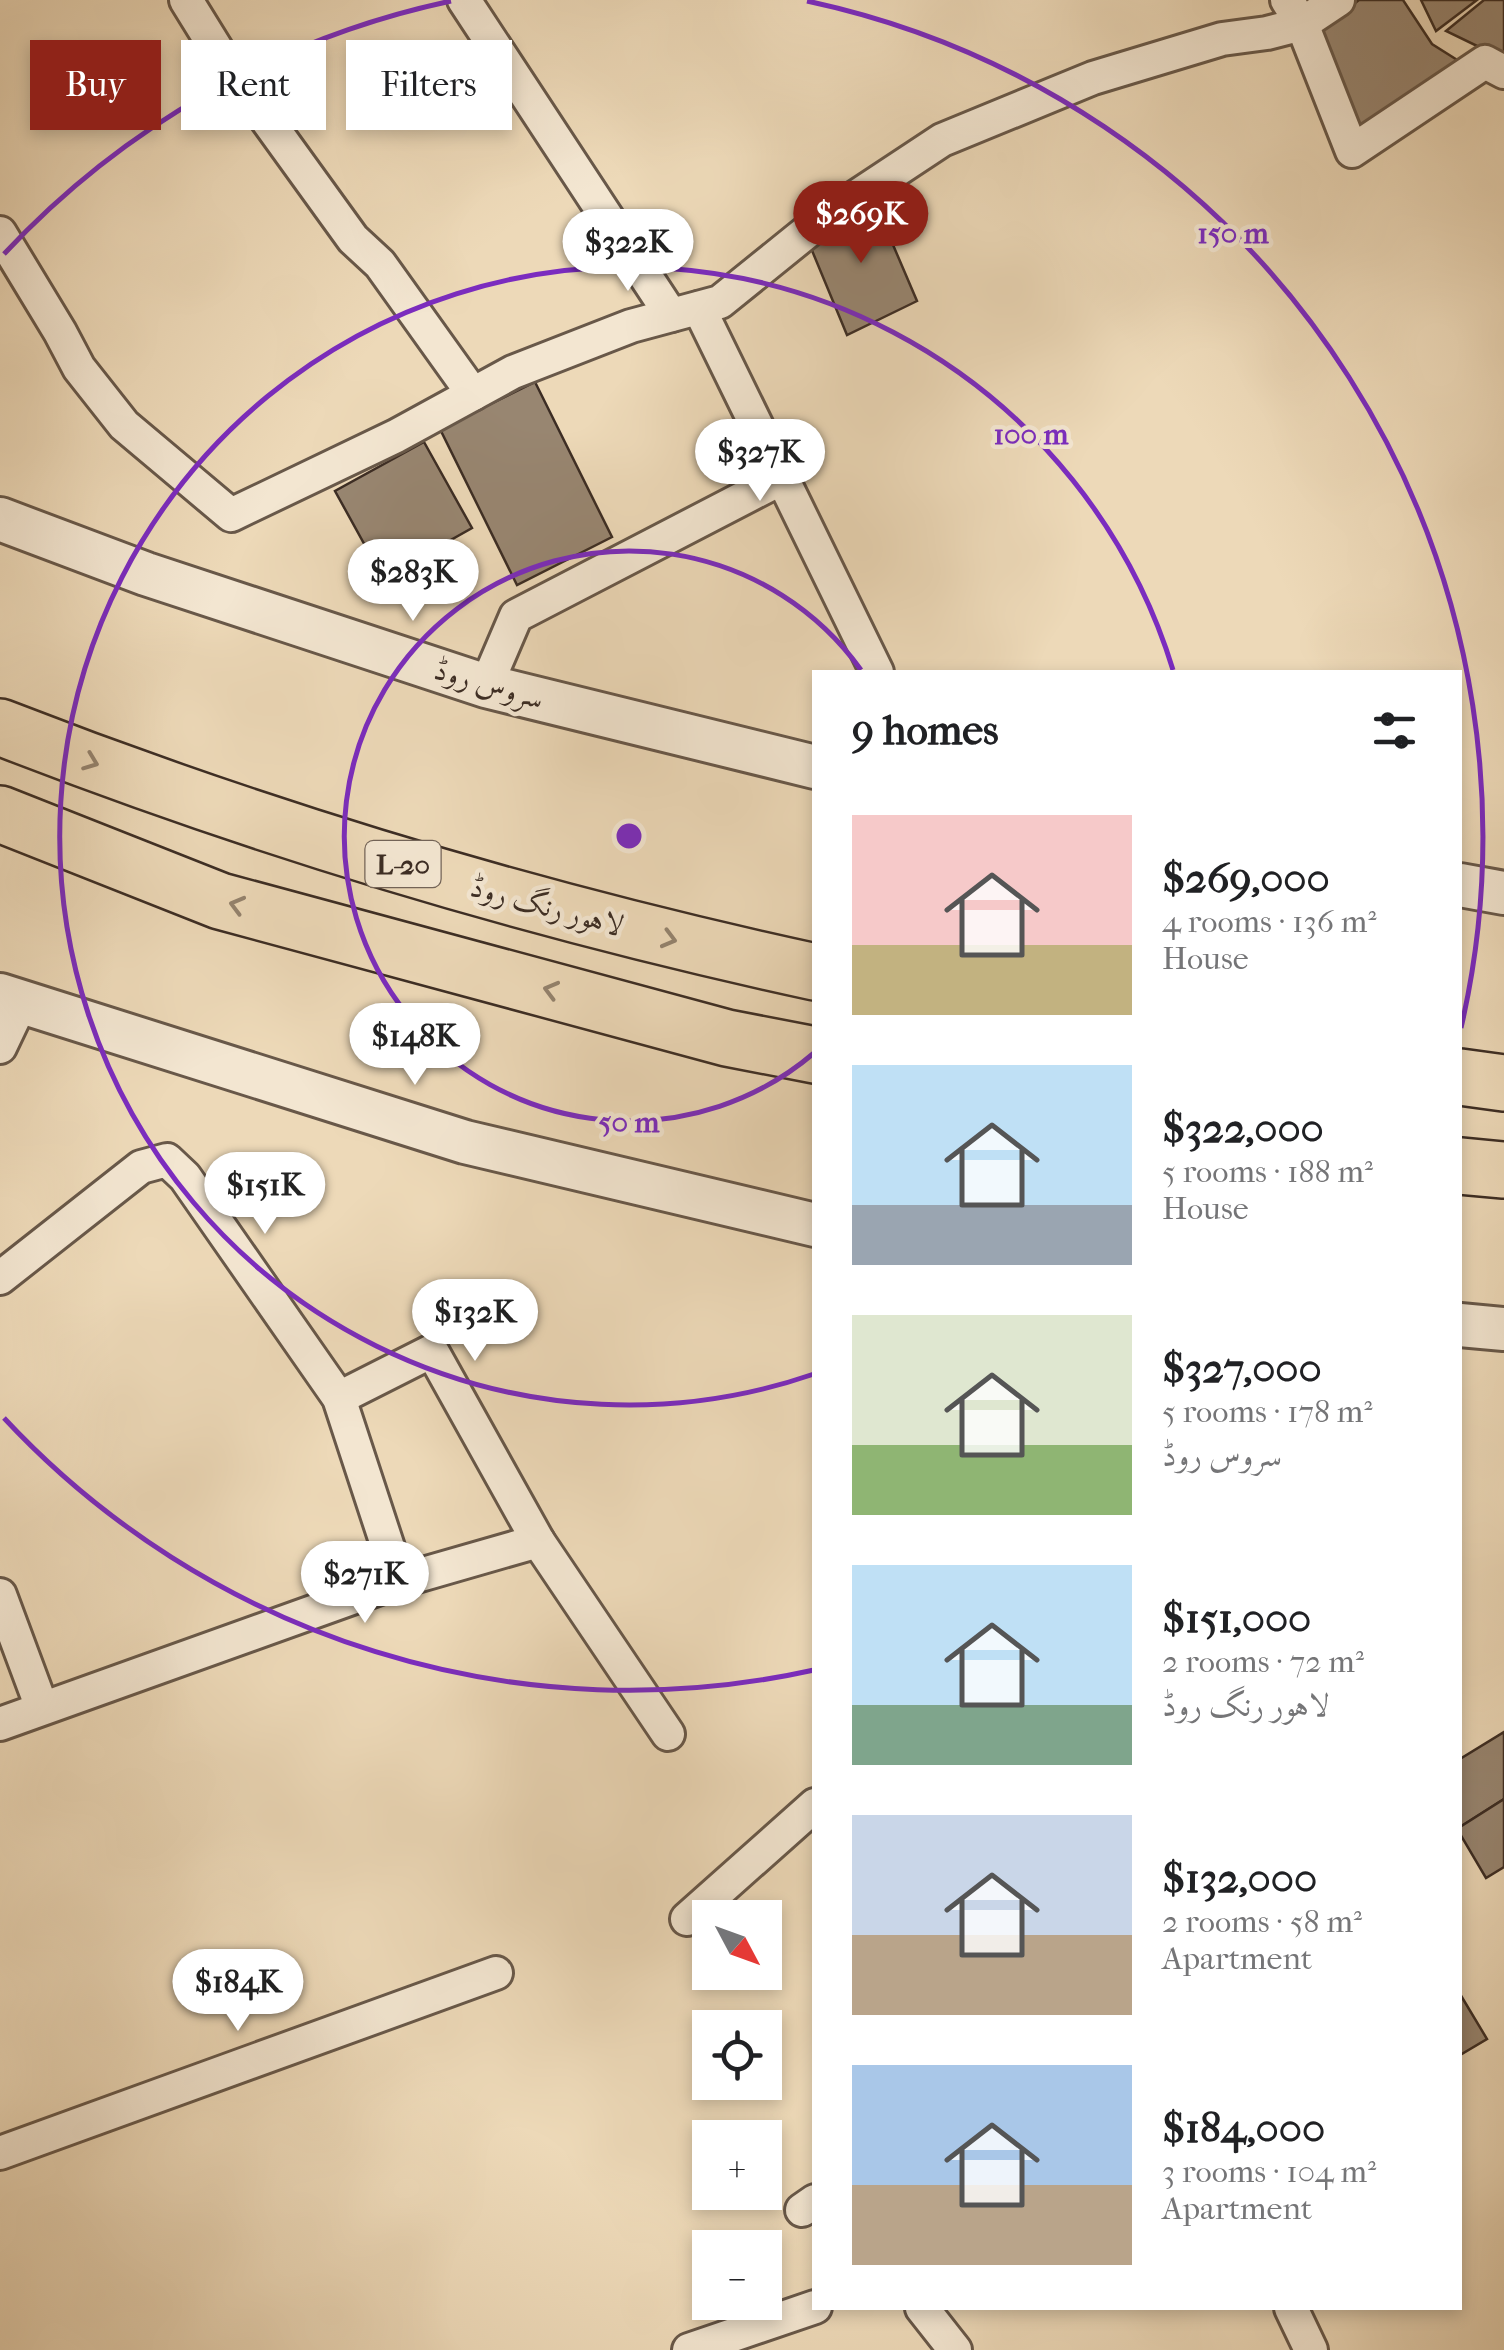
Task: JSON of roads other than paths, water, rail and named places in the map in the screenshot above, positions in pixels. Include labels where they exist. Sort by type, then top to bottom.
[{"type":"highway","name":"لاہور رنگ روڈ","points":[[0,727],[124,776],[501,894],[696,946],[812,971]]},
{"type":"highway","points":[[0,814],[220,901],[726,1038],[812,1055]]},
{"type":"highway","points":[[1462,1077],[1504,1083]]},
{"type":"highway","points":[[1462,1166],[1504,1170]]},
{"type":"street","points":[[186,0],[220,55],[353,238],[380,264],[473,394]]},
{"type":"street","points":[[464,0],[685,311],[782,478],[876,670]]},
{"type":"street","points":[[0,233],[79,368],[124,426],[231,516],[380,444],[513,372],[631,326],[720,302],[824,218],[942,140],[1092,78],[1222,39],[1268,34],[1294,12],[1338,0]]},
{"type":"street","points":[[1294,12],[1352,151],[1485,62],[1504,72]]},
{"type":"street","points":[[486,686],[516,616],[782,478]]},
{"type":"street","name":"سروس روڈ","points":[[0,519],[146,574],[486,686],[812,766]]},
{"type":"street","points":[[1462,885],[1504,893]]},
{"type":"street","points":[[0,1046],[11,999],[466,1142],[812,1224]]},
{"type":"street","points":[[0,1278],[141,1167],[168,1160],[185,1177],[339,1398],[400,1580]]},
{"type":"street","points":[[1462,1325],[1504,1329]]},
{"type":"street","points":[[339,1398],[432,1351],[538,1541],[668,1734]]},
{"type":"street","points":[[0,1724],[400,1580],[538,1541]]},
{"type":"street","points":[[0,1594],[42,1708]]},
{"type":"street","points":[[688,1919],[812,1808]]},
{"type":"street","points":[[0,2153],[496,1973]]},
{"type":"street","points":[[689,2350],[812,2308]]},
{"type":"street","points":[[924,2310],[955,2350]]},
{"type":"street","points":[[1292,2310],[1310,2350]]}]
